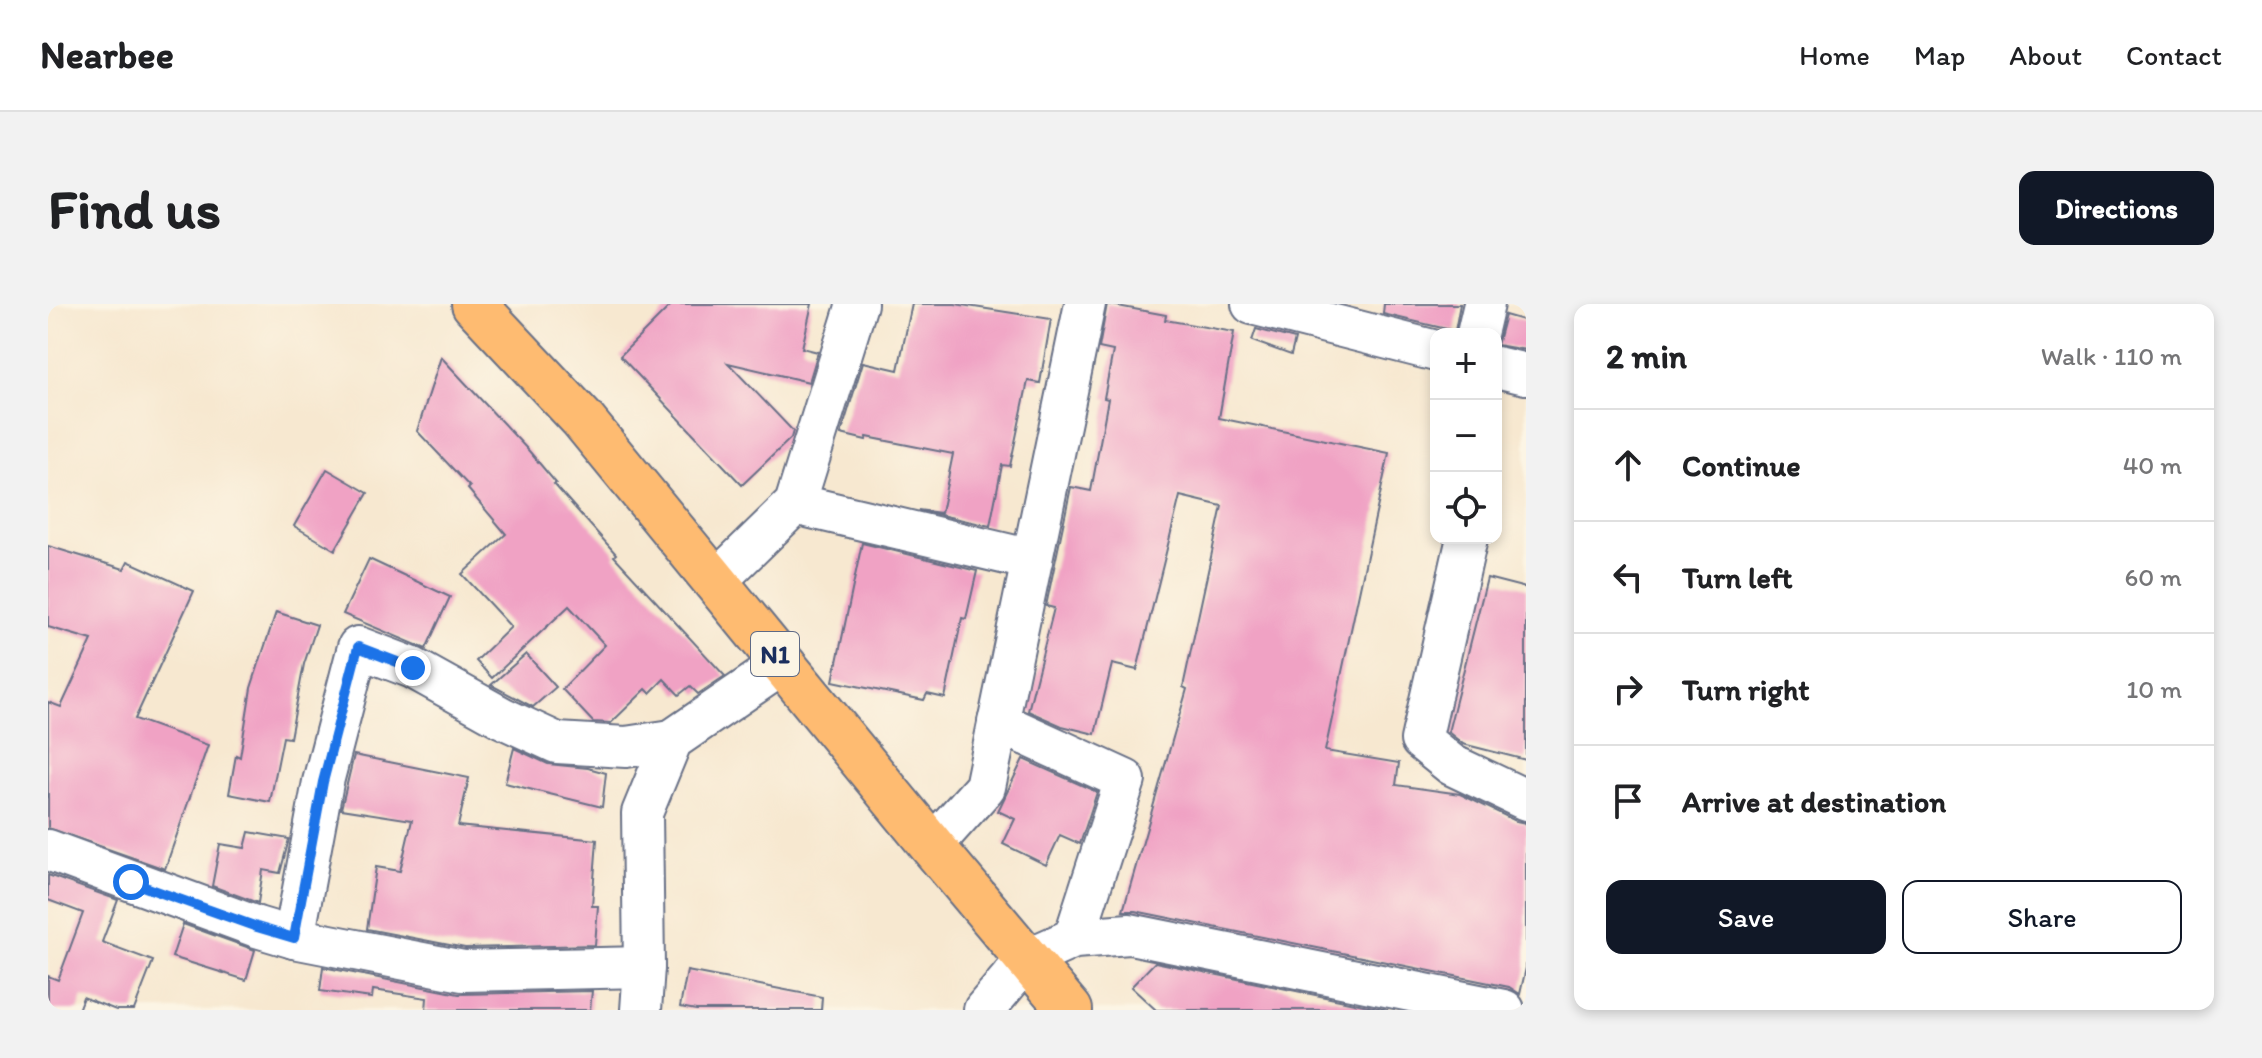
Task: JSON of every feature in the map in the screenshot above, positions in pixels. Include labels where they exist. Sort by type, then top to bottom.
[{"type":"highway","name":"N1","points":[[474,304],[582,419],[1070,1010]]},
{"type":"street","points":[[715,582],[795,504],[857,304]]},
{"type":"street","points":[[932,846],[985,787],[1085,304]]},
{"type":"street","points":[[1252,304],[1430,349]]},
{"type":"street","points":[[1478,328],[1484,304]]},
{"type":"street","points":[[1502,368],[1526,374]]},
{"type":"street","points":[[795,504],[1032,560]]},
{"type":"street","points":[[1466,544],[1421,740],[1452,765],[1526,800]]},
{"type":"street","points":[[294,938],[323,782],[358,647],[413,668],[503,718],[557,743],[626,747],[672,740],[783,664]]},
{"type":"street","points":[[998,722],[1125,780],[1074,938]]},
{"type":"street","points":[[641,1010],[644,967],[642,813],[672,740]]},
{"type":"street","points":[[48,850],[294,938],[463,971],[644,967]]},
{"type":"street","points":[[984,1010],[1027,959],[1074,938],[1130,934],[1504,1010]]},
{"type":"building","points":[[672,304],[812,304],[802,348],[818,352],[809,382],[728,363],[793,431],[791,438],[742,485],[620,356]]},
{"type":"building","points":[[912,304],[955,304],[1051,319],[1040,383],[1028,381],[1010,466],[1002,465],[990,526],[918,510],[941,513],[953,454],[841,434],[863,362],[898,370]]},
{"type":"building","points":[[1107,304],[1166,315],[1165,320],[1234,332],[1219,418],[1389,453],[1325,751],[1399,763],[1396,785],[1460,794],[1526,823],[1526,968],[1520,994],[1509,987],[1123,911],[1187,689],[1183,687],[1222,506],[1180,496],[1137,670],[1112,664],[1095,734],[1062,726],[1028,711],[1054,608],[1046,606],[1071,487],[1091,491],[1108,399],[1104,398],[1113,351],[1099,348]]},
{"type":"building","points":[[1384,304],[1460,304],[1456,328],[1442,328],[1383,314]]},
{"type":"building","points":[[1505,315],[1526,321],[1526,350],[1502,346]]},
{"type":"building","points":[[1256,329],[1295,339],[1291,355],[1252,341]]},
{"type":"building","points":[[441,357],[529,451],[616,554],[614,556],[725,676],[698,694],[690,686],[679,695],[664,679],[650,693],[646,689],[611,723],[593,722],[562,689],[605,645],[569,606],[492,678],[476,661],[511,627],[462,574],[506,534],[468,489],[470,487],[417,431]]},
{"type":"building","points":[[327,469],[368,493],[335,550],[294,526]]},
{"type":"building","points":[[862,543],[977,571],[966,619],[962,618],[945,698],[927,694],[924,700],[833,681]]},
{"type":"building","points":[[48,546],[124,569],[128,561],[194,591],[135,719],[208,745],[165,869],[48,828],[48,702],[61,707],[92,640],[48,627]]},
{"type":"building","points":[[369,559],[450,597],[426,649],[343,614]]},
{"type":"building","points":[[1487,578],[1526,588],[1526,760],[1463,744],[1448,732]]},
{"type":"building","points":[[276,612],[317,625],[304,664],[290,738],[283,737],[270,802],[229,794],[236,755],[240,757],[251,688]]},
{"type":"building","points":[[526,654],[556,687],[533,707],[491,685]]},
{"type":"building","points":[[514,748],[548,764],[606,773],[602,807],[505,783]]},
{"type":"building","points":[[354,755],[469,778],[458,826],[597,840],[592,906],[598,906],[595,945],[465,948],[367,929],[376,867],[400,871],[412,820],[341,809]]},
{"type":"building","points":[[1023,759],[1097,792],[1080,844],[1060,835],[1046,865],[1003,844],[1015,819],[998,811]]},
{"type":"building","points":[[249,832],[289,839],[280,873],[263,870],[258,903],[212,886],[220,844],[245,848]]},
{"type":"building","points":[[48,875],[118,900],[102,942],[153,961],[134,1010],[116,1010],[83,997],[78,1010],[48,1010],[48,976],[58,980],[83,913],[48,900]]},
{"type":"building","points":[[183,924],[255,950],[246,980],[172,957]]},
{"type":"building","points":[[1155,962],[1388,1010],[1156,1010],[1131,987]]},
{"type":"building","points":[[323,967],[459,994],[592,991],[590,1010],[426,1010],[427,998],[373,990],[372,998],[320,991]]},
{"type":"building","points":[[687,971],[822,997],[821,1010],[696,1010],[680,1007]]},
{"type":"route","points":[[131,882],[294,938],[323,782],[358,647],[413,668]]}]
